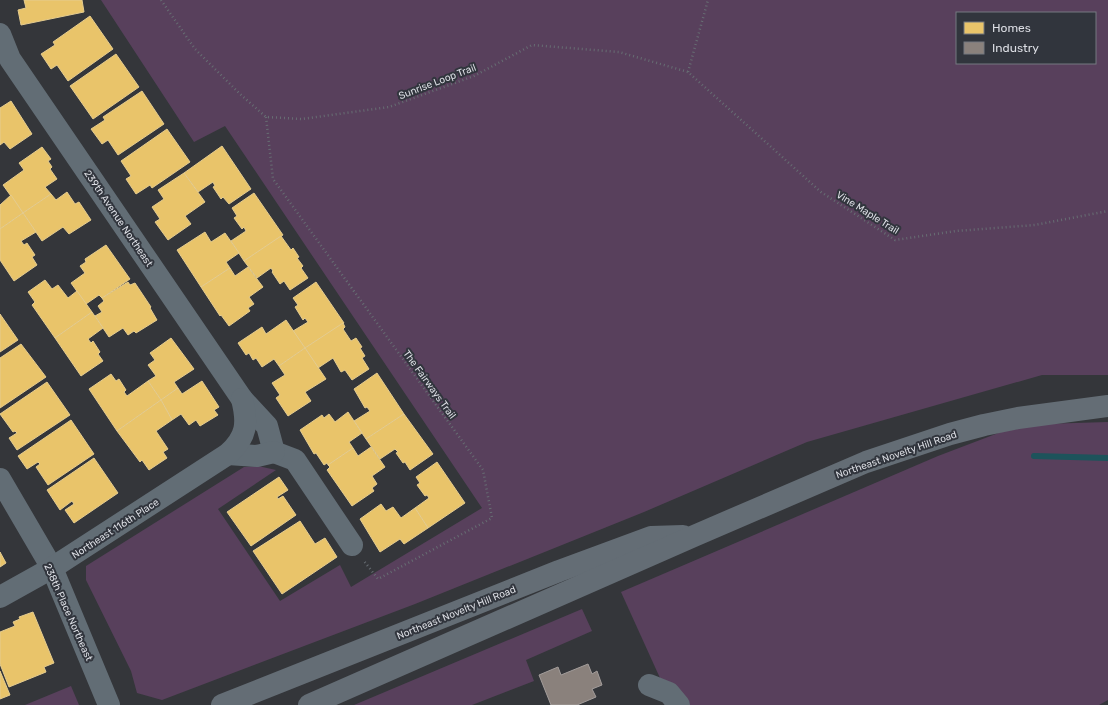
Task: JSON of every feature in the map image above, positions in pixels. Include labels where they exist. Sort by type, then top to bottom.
[{"type":"main road","name":"Northeast Novelty Hill Road","points":[[309,705],[866,462],[950,434],[1018,418],[1108,406]]},
{"type":"main road","name":"Northeast Novelty Hill Road","points":[[222,705],[559,571],[651,537],[694,536]]},
{"type":"street","name":"239th Avenue Northeast","points":[[0,34],[5,63],[242,399],[267,426],[274,452]]},
{"type":"street","name":"239th Avenue Northeast","points":[[242,399],[246,416],[245,430]]},
{"type":"street","name":"Northeast 116th Place","points":[[0,597],[52,568],[228,454],[238,445],[245,430]]},
{"type":"street","points":[[228,454],[257,456],[274,452],[295,460],[352,545]]},
{"type":"street","name":"238th Place Northeast","points":[[0,479],[52,568],[110,705]]},
{"type":"street","points":[[649,685],[669,693],[679,705]]},
{"type":"path","points":[[161,0],[195,49],[240,94],[266,117]]},
{"type":"path","points":[[688,72],[708,0]]},
{"type":"path","name":"Sunrise Loop Trail","points":[[266,117],[302,119],[389,107],[474,76],[532,45],[619,52],[688,72]]},
{"type":"path","name":"Vine Maple Trail","points":[[688,72],[821,192],[895,240],[956,231],[1035,225],[1108,211]]},
{"type":"path","name":"The Fairways Trail","points":[[266,117],[273,179],[483,470],[492,518],[378,579],[352,545]]},
{"type":"shaded area","points":[[101,0],[1108,0],[1108,375],[1042,375],[807,442],[644,512],[415,604],[162,700],[137,693],[131,671],[86,580],[86,566],[244,467],[258,466],[276,470],[218,509],[280,601],[340,565],[351,587],[482,508],[225,126],[194,142]]},
{"type":"shaded area","points":[[1108,422],[1108,700],[1099,705],[686,705],[660,678],[621,592],[938,456],[1001,432],[1042,424]]},
{"type":"shaded area","points":[[582,609],[592,631],[526,660],[534,681],[472,705],[354,705]]},
{"type":"shaded area","points":[[71,686],[79,705],[25,705]]},
{"type":"building: Homes","points":[[24,0],[82,0],[84,12],[21,25],[18,10],[26,8]]},
{"type":"building: Homes","points":[[90,16],[113,49],[68,81],[57,65],[51,69],[41,54],[55,45],[53,42]]},
{"type":"building: Homes","points":[[116,54],[139,87],[93,119],[70,86]]},
{"type":"building: Homes","points":[[142,91],[164,124],[118,155],[108,140],[102,144],[91,129],[105,120],[103,117]]},
{"type":"building: Homes","points":[[11,101],[32,134],[10,149],[4,142],[0,145],[0,108]]},
{"type":"building: Homes","points":[[167,129],[190,162],[152,188],[150,185],[136,194],[126,179],[131,176],[121,161]]},
{"type":"building: Homes","points":[[222,146],[251,189],[229,204],[223,197],[221,199],[213,187],[215,186],[213,182],[198,192],[184,173]]},
{"type":"building: Homes","points":[[42,147],[51,159],[48,161],[52,167],[50,169],[57,179],[45,187],[51,194],[23,213],[3,185],[24,170],[19,163]]},
{"type":"building: Homes","points":[[184,173],[205,202],[185,216],[191,224],[168,240],[155,222],[160,219],[152,207],[164,199],[158,190]]},
{"type":"building: Homes","points":[[67,192],[75,204],[79,202],[91,220],[69,234],[63,227],[42,241],[23,213],[51,194],[56,200]]},
{"type":"building: Homes","points":[[254,193],[283,235],[244,261],[231,241],[246,231],[244,227],[242,229],[234,218],[237,216],[232,208]]},
{"type":"building: Homes","points":[[11,195],[23,213],[0,229],[0,205]]},
{"type":"building: Homes","points":[[23,213],[36,232],[21,241],[24,245],[27,243],[35,255],[32,257],[37,265],[14,281],[0,260],[0,229]]},
{"type":"building: Homes","points":[[205,232],[211,242],[225,233],[239,253],[226,262],[230,268],[201,287],[177,250]]},
{"type":"building: Homes","points":[[281,236],[291,250],[293,248],[299,257],[297,258],[303,266],[301,268],[308,278],[290,290],[284,281],[280,284],[271,268],[257,278],[244,261]]},
{"type":"building: Homes","points":[[106,245],[130,279],[102,298],[99,295],[86,304],[71,283],[85,273],[80,266],[86,262],[85,259]]},
{"type":"building: Homes","points":[[248,267],[263,287],[249,297],[254,304],[248,308],[250,311],[229,326],[221,315],[220,316],[201,287],[230,268],[235,276]]},
{"type":"building: Homes","points":[[45,280],[52,289],[58,285],[68,298],[77,291],[92,312],[55,338],[32,305],[35,302],[28,292]]},
{"type":"building: Homes","points":[[128,282],[130,285],[135,283],[151,307],[150,308],[157,320],[136,333],[134,331],[128,335],[123,328],[109,337],[95,316],[102,312],[98,306],[104,301],[102,298]]},
{"type":"building: Homes","points":[[316,282],[344,323],[305,348],[293,331],[308,322],[305,318],[303,320],[295,307],[298,305],[293,298]]},
{"type":"building: Homes","points":[[92,312],[103,328],[88,339],[91,343],[93,341],[100,352],[98,354],[103,361],[81,376],[55,338]]},
{"type":"building: Homes","points":[[0,314],[18,340],[0,352]]},
{"type":"building: Homes","points":[[286,320],[305,348],[279,366],[274,359],[262,367],[256,358],[253,360],[249,353],[246,355],[238,343],[262,327],[266,334]]},
{"type":"building: Homes","points":[[343,323],[345,327],[343,329],[351,341],[356,338],[362,347],[360,348],[365,356],[362,358],[369,369],[352,380],[345,370],[341,372],[333,358],[318,368],[305,348]]},
{"type":"building: Homes","points":[[171,338],[194,369],[174,382],[178,388],[161,400],[148,381],[156,376],[148,365],[155,360],[150,353]]},
{"type":"building: Homes","points":[[21,344],[46,377],[0,408],[0,358]]},
{"type":"building: Homes","points":[[305,348],[326,379],[305,392],[311,401],[288,416],[276,398],[280,395],[272,383],[285,375],[279,366]]},
{"type":"building: Homes","points":[[377,373],[404,414],[366,439],[354,421],[370,411],[367,407],[365,408],[354,389]]},
{"type":"building: Homes","points":[[111,374],[116,381],[119,379],[126,390],[124,392],[127,396],[148,381],[161,400],[117,431],[89,389]]},
{"type":"building: Homes","points":[[202,381],[219,407],[214,410],[218,415],[200,426],[196,420],[189,425],[181,414],[172,420],[161,400],[178,388],[182,394]]},
{"type":"building: Homes","points":[[47,382],[70,415],[17,450],[9,438],[17,433],[15,431],[13,432],[0,414]]},
{"type":"building: Homes","points":[[161,400],[172,420],[156,431],[168,449],[163,452],[167,458],[149,470],[142,460],[140,462],[117,431]]},
{"type":"building: Homes","points":[[348,412],[362,433],[349,442],[353,448],[328,465],[327,463],[324,465],[316,453],[314,454],[300,430],[322,415],[324,418],[329,414],[335,422]]},
{"type":"building: Homes","points":[[404,414],[433,454],[410,470],[405,462],[403,463],[395,449],[380,459],[366,439]]},
{"type":"building: Homes","points":[[71,420],[94,454],[48,485],[36,467],[40,464],[38,462],[27,469],[18,456]]},
{"type":"building: Homes","points":[[371,447],[385,467],[372,476],[377,484],[372,488],[374,491],[352,506],[327,470],[330,467],[328,465],[353,448],[358,456]]},
{"type":"building: Homes","points":[[94,458],[118,493],[74,523],[65,510],[74,504],[72,501],[60,510],[47,490]]},
{"type":"building: Homes","points":[[437,462],[465,503],[428,528],[415,508],[429,498],[427,495],[425,496],[417,485],[420,483],[416,477]]},
{"type":"building: Homes","points":[[279,477],[288,490],[277,497],[278,499],[283,496],[296,515],[251,546],[227,512]]},
{"type":"building: Homes","points":[[381,504],[386,511],[393,507],[401,518],[415,508],[428,528],[404,544],[400,539],[380,552],[360,519]]},
{"type":"building: Homes","points":[[300,521],[315,544],[325,538],[337,557],[282,594],[253,551]]},
{"type":"building: Homes","points":[[0,552],[6,563],[0,567]]},
{"type":"building: Homes","points":[[33,612],[54,663],[44,667],[46,672],[9,687],[0,664],[0,632],[15,626],[13,622],[20,619],[19,617]]},
{"type":"building: Homes","points":[[0,671],[10,695],[0,699]]},
{"type":"building: Industry","points":[[588,664],[592,674],[597,671],[602,685],[592,689],[596,697],[577,705],[551,705],[539,675],[558,667],[561,675]]},
{"type":"waterway","points":[[1034,456],[1108,458]]}]
